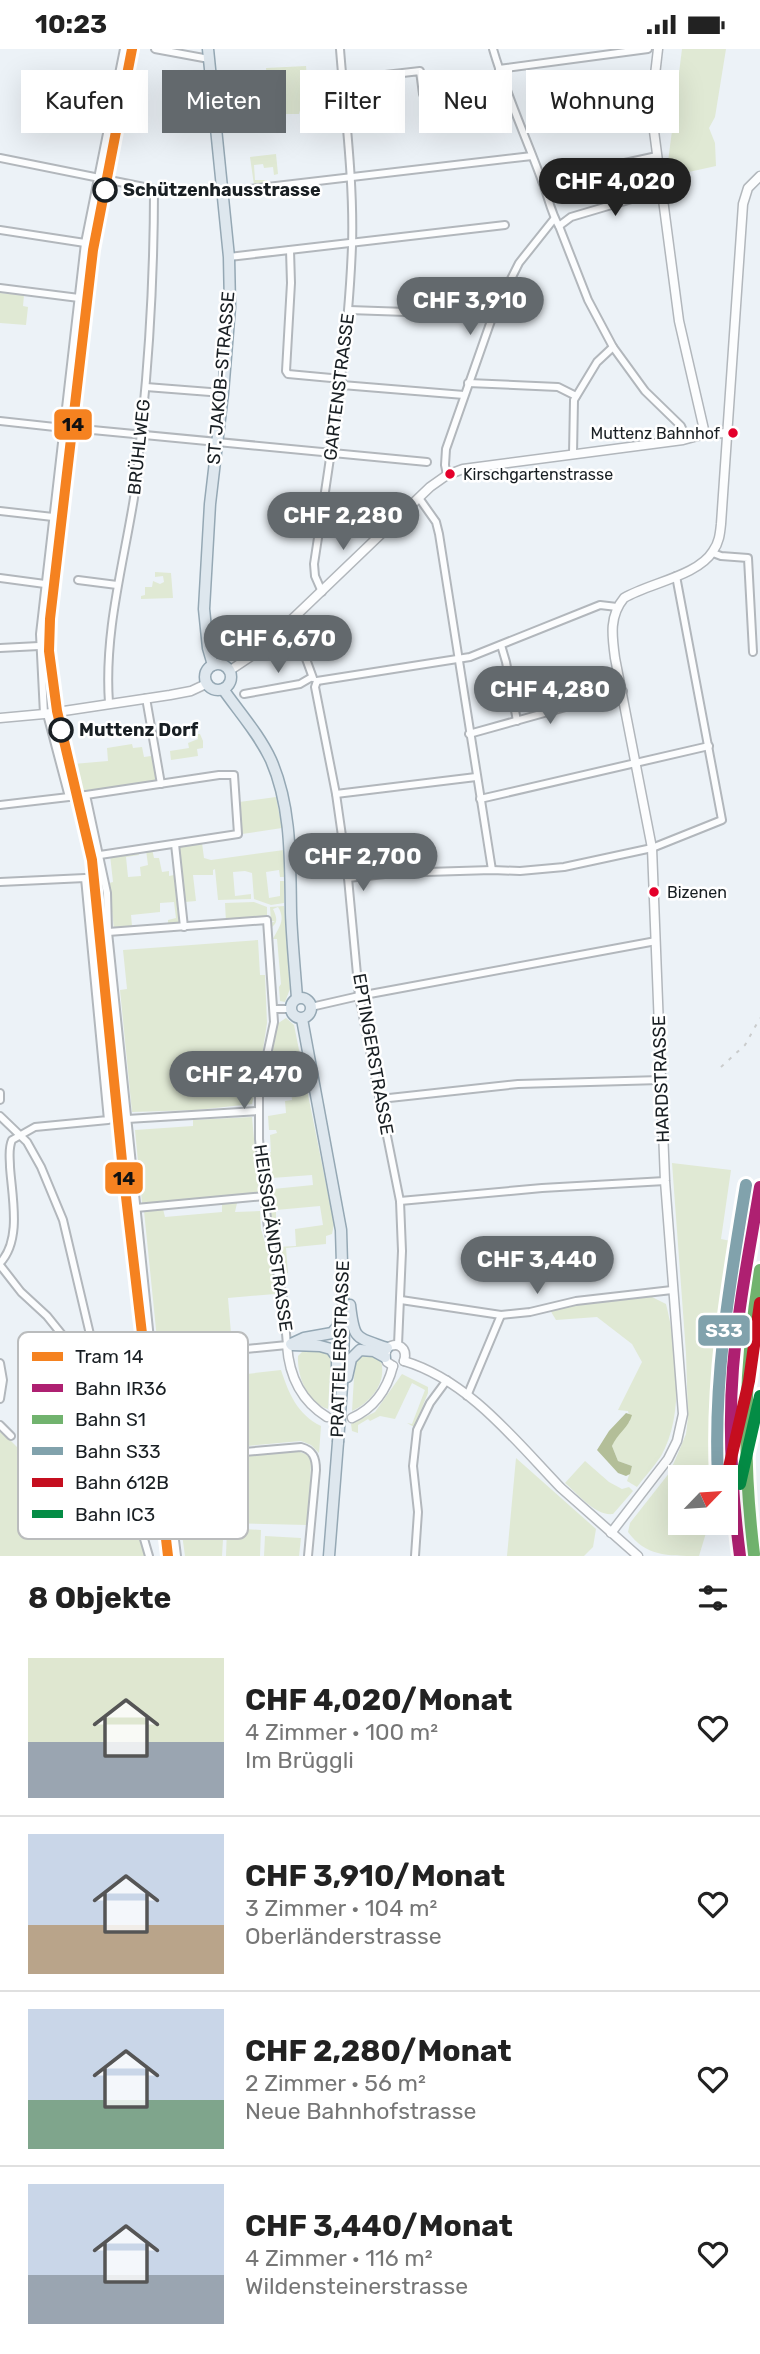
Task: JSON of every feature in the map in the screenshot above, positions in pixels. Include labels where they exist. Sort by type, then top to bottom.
[{"type":"main road","name":"ST. JAKOB-STRASSE","points":[[208,54],[229,257],[230,321],[210,504],[204,609],[208,648],[213,664]]},
{"type":"main road","points":[[213,664],[224,666],[229,671],[229,683],[223,689],[212,689],[206,684],[205,673],[213,664]]},
{"type":"main road","points":[[223,689],[261,740],[272,763],[285,811],[289,837],[298,998]]},
{"type":"main road","points":[[298,998],[306,999],[311,1007],[308,1016],[302,1019],[296,1017],[290,1009],[298,998]]},
{"type":"main road","name":"PRATTELERSTRASSE","points":[[302,1019],[343,1253],[342,1387],[329,1556]]},
{"type":"main road","points":[[289,1345],[304,1338],[330,1334],[338,1326],[343,1253]]},
{"type":"main road","points":[[343,1253],[355,1331],[362,1341],[390,1350]]},
{"type":"main road","points":[[289,1345],[331,1349],[337,1357],[342,1387]]},
{"type":"main road","points":[[342,1387],[351,1359],[359,1350],[390,1350]]},
{"type":"street","points":[[69,797],[45,714],[40,646],[85,243],[124,49]]},
{"type":"street","points":[[155,49],[208,54]]},
{"type":"street","name":"GARTENSTRASSE","points":[[340,49],[341,70]]},
{"type":"street","points":[[493,49],[554,219],[588,300],[614,347],[645,391],[681,426],[687,439]]},
{"type":"street","points":[[499,69],[648,49],[658,50],[653,102],[657,156],[679,321],[705,434]]},
{"type":"street","name":"GARTENSTRASSE","points":[[322,592],[315,576],[314,563],[342,382],[349,310],[352,243],[346,133]]},
{"type":"street","points":[[233,191],[532,156]]},
{"type":"street","points":[[542,181],[657,156]]},
{"type":"street","points":[[0,158],[154,189],[210,193]]},
{"type":"street","points":[[244,694],[314,679],[470,657],[600,605],[617,607],[632,593],[676,576],[701,563],[712,553],[717,544],[721,524],[744,204],[748,188],[760,176]]},
{"type":"street","name":"BRÜHLWEG","points":[[109,703],[108,671],[117,585],[134,496],[146,387],[153,289],[154,189]]},
{"type":"street","points":[[559,226],[571,217],[662,191]]},
{"type":"street","points":[[447,475],[446,449],[493,315],[519,263],[554,219]]},
{"type":"street","points":[[229,257],[505,225]]},
{"type":"street","points":[[0,230],[85,243]]},
{"type":"street","points":[[290,250],[288,374],[464,395]]},
{"type":"street","points":[[0,288],[79,298]]},
{"type":"street","points":[[349,310],[493,315]]},
{"type":"street","points":[[573,454],[573,404],[576,396],[597,362],[614,347]]},
{"type":"street","points":[[468,383],[558,387],[576,396]]},
{"type":"street","points":[[146,387],[223,393]]},
{"type":"street","points":[[0,421],[64,428]]},
{"type":"street","points":[[82,429],[427,461]]},
{"type":"street","points":[[229,671],[259,651],[287,626],[437,481],[447,475],[463,469],[727,433]]},
{"type":"street","points":[[419,498],[436,522],[439,534],[492,870]]},
{"type":"street","points":[[0,511],[53,517]]},
{"type":"street","points":[[712,553],[748,558],[753,652]]},
{"type":"street","points":[[348,878],[394,873],[520,871],[564,867],[652,848],[722,820],[676,576]]},
{"type":"street","points":[[0,578],[45,584]]},
{"type":"street","points":[[78,580],[117,585]]},
{"type":"street","name":"HARDSTRASSE","points":[[611,1533],[668,1459],[677,1441],[683,1414],[665,1181],[652,848],[612,638],[617,607]]},
{"type":"street","name":"EPTINGERSTRASSE","points":[[287,626],[302,648],[316,687],[337,794],[359,996],[400,1201],[401,1300],[390,1350]]},
{"type":"street","points":[[501,645],[517,721]]},
{"type":"street","points":[[0,648],[40,646]]},
{"type":"street","points":[[0,718],[45,714],[191,691],[206,684]]},
{"type":"street","points":[[470,734],[623,691]]},
{"type":"street","points":[[146,698],[161,784]]},
{"type":"street","points":[[480,799],[709,746]]},
{"type":"street","points":[[0,805],[234,775],[238,834],[100,855]]},
{"type":"street","points":[[337,794],[476,777]]},
{"type":"street","points":[[86,795],[107,893],[108,932],[149,1332]]},
{"type":"street","points":[[108,932],[184,927],[174,844]]},
{"type":"street","points":[[0,882],[85,878],[108,1120],[35,1127],[12,1140],[9,1147],[13,1237],[7,1256],[0,1264],[21,1292],[47,1316],[59,1332]]},
{"type":"street","name":"HEISSGLÄNDSTRASSE","points":[[184,927],[267,920],[274,1009],[258,1111],[268,1229],[283,1299],[292,1375],[298,1389],[313,1408],[327,1417]]},
{"type":"street","points":[[311,1007],[656,941]]},
{"type":"street","points":[[274,1009],[290,1009]]},
{"type":"street","points":[[380,1099],[518,1084],[661,1080]]},
{"type":"street","points":[[0,1093],[0,1100]]},
{"type":"street","points":[[127,1119],[258,1111]]},
{"type":"street","points":[[0,1116],[27,1142],[41,1167],[63,1220],[89,1332]]},
{"type":"street","points":[[400,1201],[542,1188],[665,1181]]},
{"type":"street","points":[[136,1208],[265,1196]]},
{"type":"street","points":[[401,1300],[501,1315],[530,1312],[576,1301],[672,1290]]},
{"type":"street","points":[[467,1396],[501,1315]]},
{"type":"street","points":[[248,1349],[289,1345]]},
{"type":"street","points":[[390,1350],[405,1351],[404,1361],[393,1366],[387,1363],[390,1350]]},
{"type":"street","points":[[404,1361],[431,1371],[467,1396],[492,1417],[560,1487],[638,1556]]},
{"type":"street","points":[[0,1363],[3,1380],[0,1399]]},
{"type":"street","points":[[352,1418],[366,1412],[377,1400],[390,1378],[393,1366]]},
{"type":"street","points":[[415,1556],[418,1512],[413,1466],[417,1430],[426,1410],[447,1380]]},
{"type":"street","points":[[0,1425],[11,1436]]},
{"type":"street","points":[[248,1452],[301,1447],[314,1456],[316,1470],[308,1556]]},
{"type":"street","points":[[144,1539],[149,1556]]},
{"type":"shaded area","points":[[682,49],[726,49],[715,117],[709,128],[715,143],[716,166],[666,177],[672,133],[679,133],[679,73]]},
{"type":"shaded area","points":[[306,66],[306,70],[300,70],[299,114],[286,114],[286,70],[266,68]]},
{"type":"shaded area","points":[[276,154],[278,174],[274,175],[273,167],[254,165],[255,180],[267,180],[267,184],[254,185],[250,157]]},
{"type":"shaded area","points":[[0,293],[24,295],[23,306],[28,307],[26,325],[0,323]]},
{"type":"shaded area","points":[[155,572],[171,573],[173,598],[141,599],[141,596],[145,595],[145,587],[152,587],[153,581],[160,584],[164,582],[163,576],[155,577]]},
{"type":"shaded area","points":[[197,734],[200,734],[203,741],[203,748],[197,749],[198,756],[171,760],[170,751],[189,748],[188,743],[198,739]]},
{"type":"shaded area","points":[[132,744],[133,748],[142,747],[144,757],[154,758],[157,777],[155,781],[80,792],[73,764],[108,761],[107,748]]},
{"type":"shaded area","points":[[276,797],[282,828],[242,834],[239,802]]},
{"type":"shaded area","points":[[202,843],[204,858],[211,860],[284,850],[284,877],[280,877],[279,870],[266,872],[269,898],[280,896],[280,881],[284,881],[284,903],[271,905],[254,899],[252,873],[245,871],[233,872],[235,896],[251,894],[251,899],[218,900],[215,869],[213,875],[193,875],[196,901],[185,902],[177,849],[182,845]]},
{"type":"shaded area","points":[[152,849],[154,858],[159,858],[162,872],[169,871],[169,876],[174,875],[179,924],[168,925],[168,920],[176,918],[174,902],[160,903],[160,912],[131,915],[132,926],[153,926],[114,930],[109,883],[113,882],[110,855],[138,852],[139,855],[126,857],[128,877],[141,876],[140,867],[148,865],[146,850]]},
{"type":"shaded area","points":[[254,902],[267,907],[267,918],[226,922],[225,903]]},
{"type":"shaded area","points":[[284,906],[290,989],[285,1002],[280,1001],[277,939],[273,939],[281,923],[281,916],[278,907],[273,909],[276,921],[272,927],[271,923],[275,921],[271,921],[270,907]]},
{"type":"shaded area","points":[[258,940],[260,975],[265,975],[267,1023],[260,1069],[242,1067],[239,1055],[231,1056],[237,1071],[257,1081],[252,1104],[197,1110],[132,1112],[120,990],[127,989],[123,950]]},
{"type":"shaded area","points":[[286,1018],[294,1025],[334,1224],[332,1234],[326,1236],[326,1244],[286,1248],[288,1273],[283,1273],[276,1247],[296,1246],[295,1229],[323,1225],[320,1206],[276,1210],[276,1224],[272,1225],[269,1206],[274,1205],[273,1189],[313,1185],[312,1175],[272,1178],[272,1172],[266,1172],[265,1154],[271,1152],[270,1135],[277,1133],[276,1130],[269,1130],[268,1116],[286,1113],[285,1101],[292,1100],[290,1080],[275,1081],[275,1093],[266,1094],[277,1024]]},
{"type":"shaded area","points":[[252,1117],[259,1193],[142,1203],[135,1130],[193,1126],[193,1120]]},
{"type":"shaded area","points":[[672,1163],[731,1170],[721,1239],[736,1242],[728,1279],[723,1465],[673,1465],[686,1434],[688,1417]]},
{"type":"shaded area","points":[[237,1203],[235,1212],[260,1211],[261,1229],[272,1266],[275,1294],[228,1298],[231,1332],[156,1332],[144,1211],[163,1209],[165,1217],[222,1212],[222,1204]]},
{"type":"shaded area","points":[[652,1297],[666,1304],[676,1361],[676,1401],[669,1440],[661,1456],[637,1487],[627,1481],[632,1466],[618,1461],[612,1446],[616,1435],[630,1421],[628,1411],[618,1410],[642,1362],[632,1344],[597,1317],[556,1320],[550,1310],[608,1300]]},
{"type":"shaded area","points":[[311,1350],[323,1350],[331,1357],[328,1409],[309,1395],[299,1372],[298,1356]]},
{"type":"shaded area","points":[[365,1356],[381,1361],[382,1377],[371,1397],[352,1411],[355,1361]]},
{"type":"shaded area","points":[[281,1370],[295,1403],[306,1416],[321,1426],[319,1453],[311,1445],[301,1441],[248,1446],[248,1374]]},
{"type":"shaded area","points":[[402,1374],[428,1387],[414,1427],[407,1423],[412,1424],[425,1390],[412,1383],[395,1419],[380,1416],[370,1421],[368,1419],[358,1425],[358,1433],[352,1431],[351,1424],[375,1412]]},
{"type":"shaded area","points":[[626,1413],[632,1415],[612,1446],[618,1461],[632,1466],[630,1474],[626,1476],[618,1473],[597,1450],[609,1431]]},
{"type":"shaded area","points":[[0,1425],[18,1448],[18,1539],[141,1539],[146,1556],[0,1556]]},
{"type":"shaded area","points":[[297,1451],[308,1455],[311,1462],[308,1525],[248,1524],[248,1455]]},
{"type":"shaded area","points":[[516,1458],[596,1529],[593,1547],[584,1556],[507,1556]]},
{"type":"shaded area","points":[[585,1461],[609,1482],[622,1489],[629,1487],[633,1491],[613,1514],[593,1508],[565,1483]]},
{"type":"shaded area","points":[[668,1475],[668,1535],[705,1535],[699,1556],[677,1556],[650,1550],[628,1532],[630,1523]]},
{"type":"shaded area","points":[[248,1529],[261,1530],[260,1556],[226,1556],[227,1539],[248,1539]]},
{"type":"shaded area","points":[[265,1536],[301,1538],[299,1556],[264,1556]]},
{"type":"shaded area","points":[[183,1539],[223,1539],[222,1556],[185,1556]]},
{"type":"tunnel","points":[[327,1417],[336,1420],[352,1418]]},
{"type":"railway","points":[[721,1067],[745,1045],[760,1018]]},
{"type":"tram line","name":"14","points":[[132,49],[93,250],[50,619],[49,651],[57,711],[92,860],[142,1332]]},
{"type":"tram line","name":"14","points":[[166,1539],[168,1556]]},
{"type":"rail line","name":"S33","points":[[718,1465],[720,1367],[746,1185]]},
{"type":"rail line","name":"IR36","points":[[740,1556],[732,1462],[733,1368],[760,1187]]},
{"type":"rail line","name":"S1","points":[[754,1554],[746,1447],[748,1377],[760,1270]]},
{"type":"rail line","name":"612B","points":[[729,1465],[749,1381],[760,1303]]},
{"type":"rail line","name":"IC3","points":[[740,1484],[760,1396]]},
{"type":"place","name":"Schützenhausstrasse","points":[[105,190]]},
{"type":"place","name":"Muttenz Bahnhof","points":[[733,433]]},
{"type":"place","name":"Kirschgartenstrasse","points":[[450,474]]},
{"type":"place","name":"Muttenz Dorf","points":[[61,730]]},
{"type":"place","name":"Bizenen","points":[[654,892]]}]
